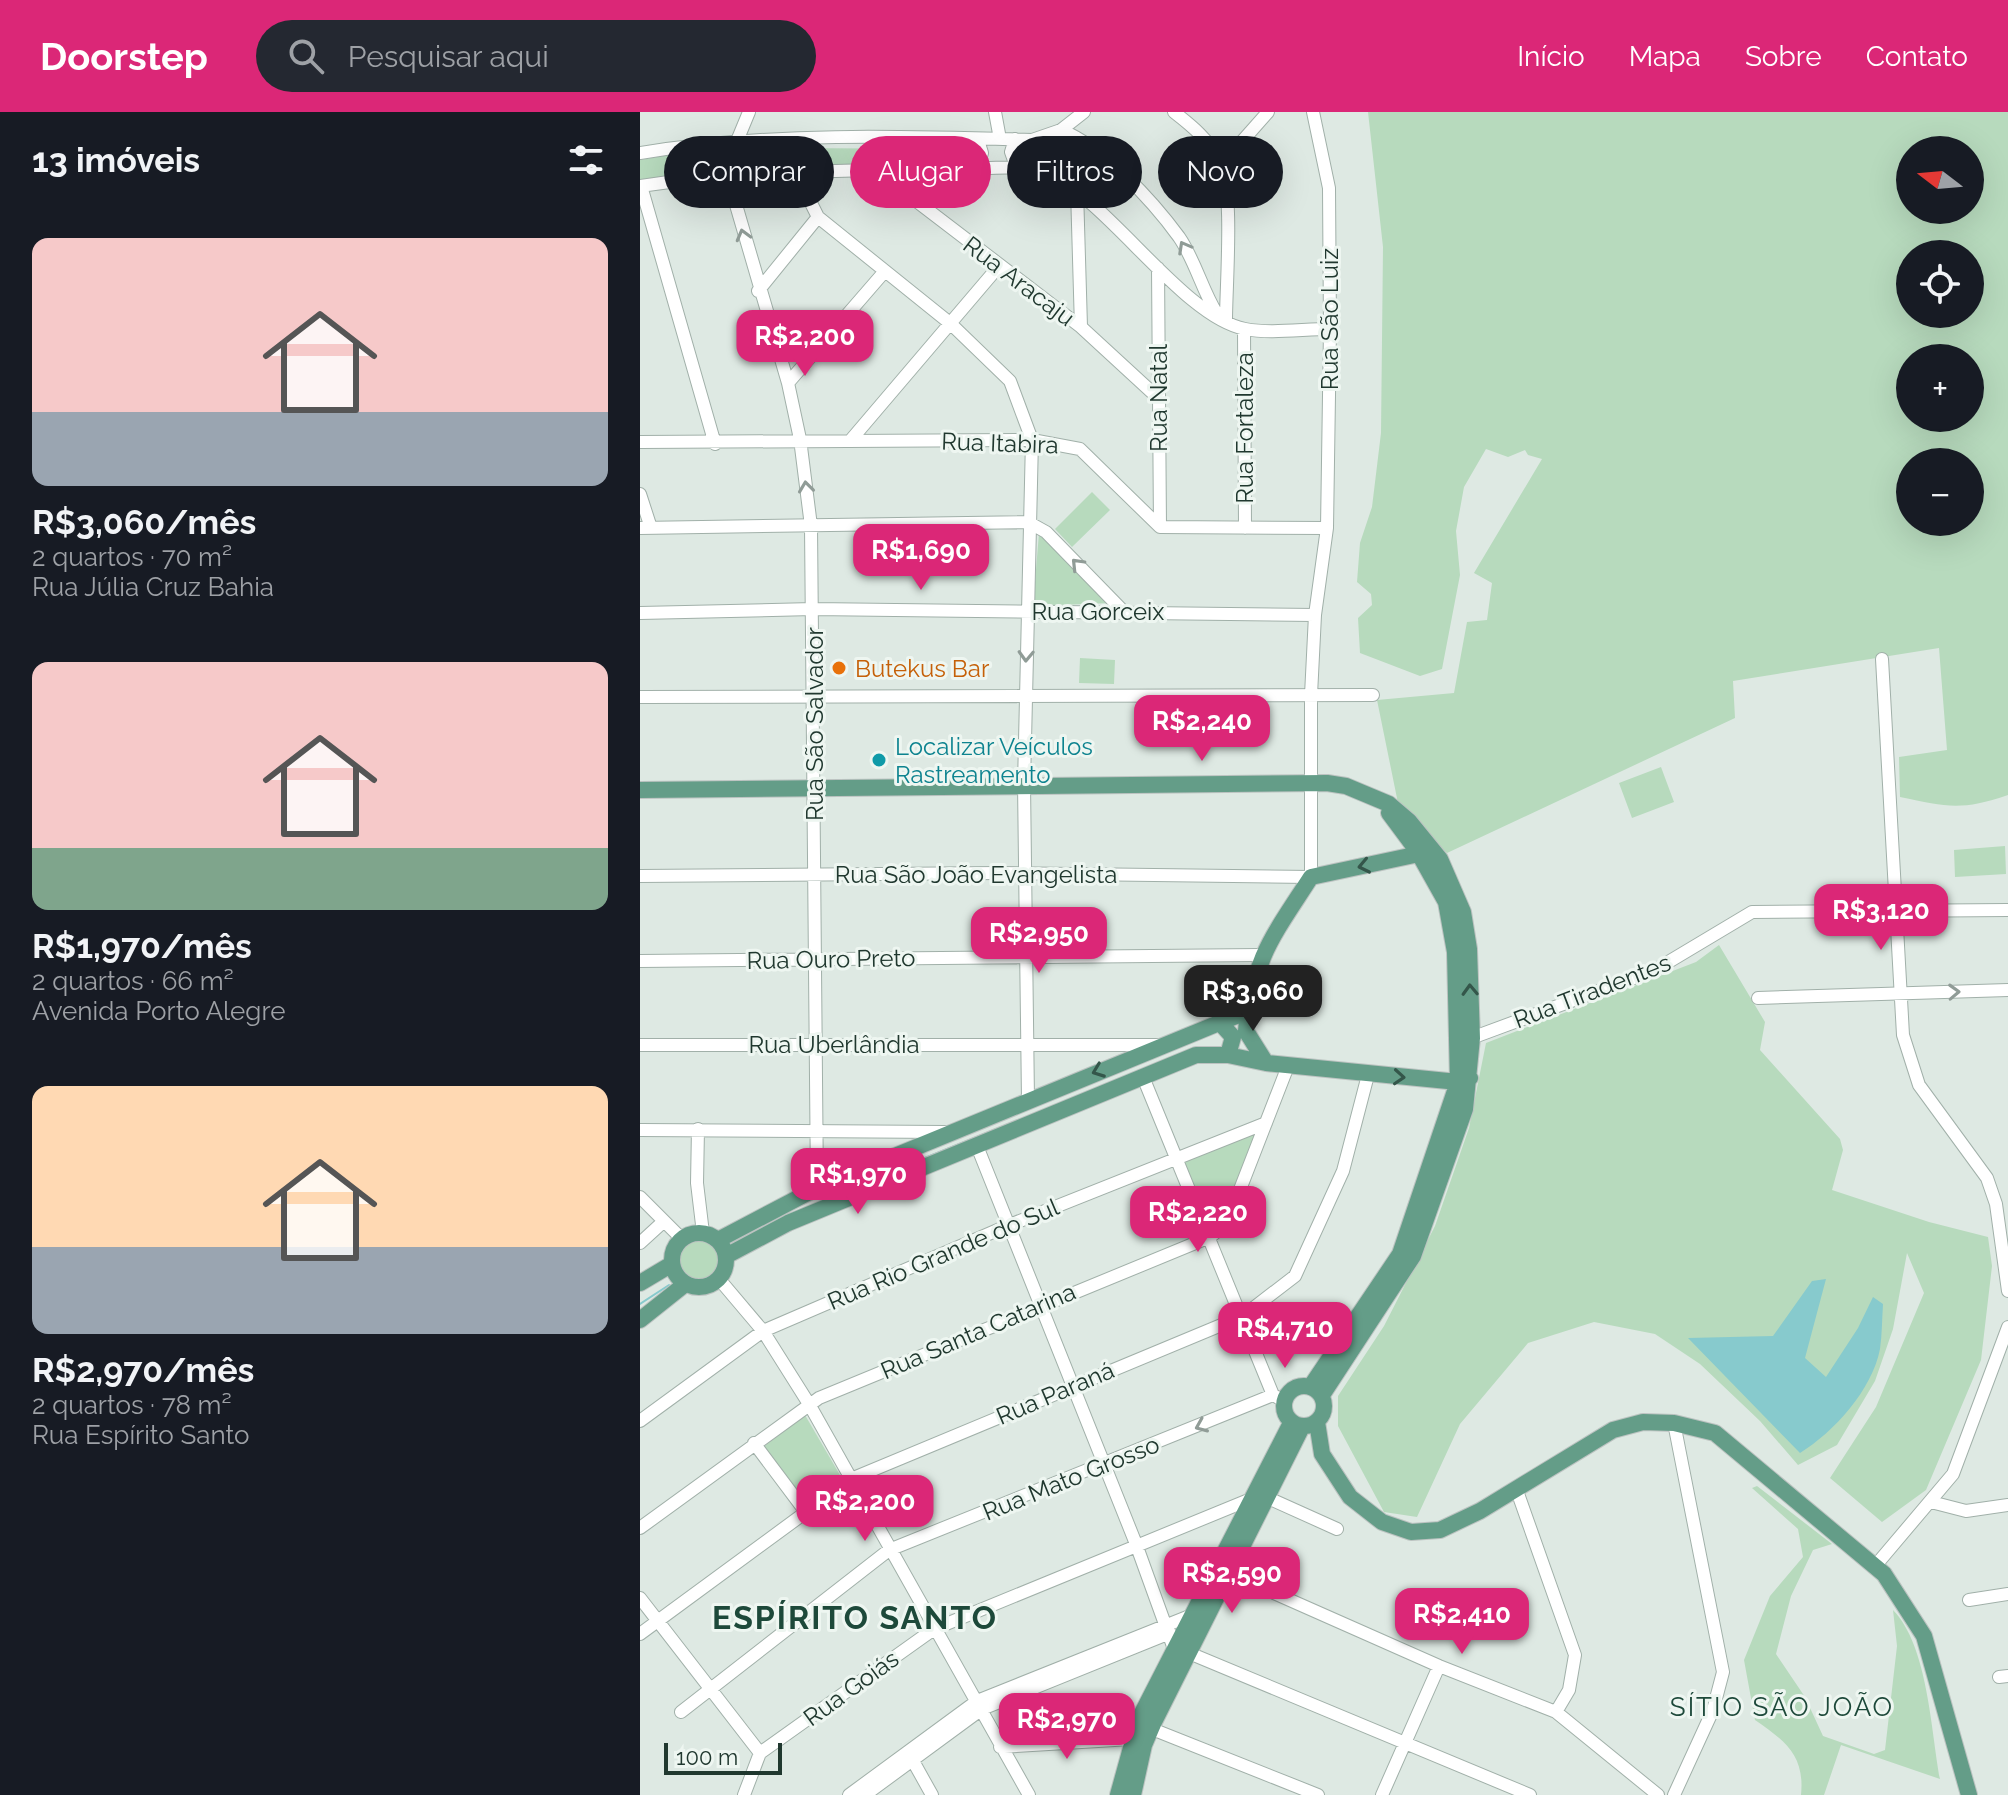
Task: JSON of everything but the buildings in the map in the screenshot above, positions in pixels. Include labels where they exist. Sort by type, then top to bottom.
[{"type":"main road","points":[[640,790],[1314,782],[1346,786],[1371,795],[1409,821],[1440,859],[1463,912],[1469,949],[1472,1038],[1464,1080]]},
{"type":"main road","points":[[1317,1391],[1413,1256],[1465,1109],[1464,1080],[1455,1044],[1455,952],[1446,902],[1419,854],[1391,815],[1371,795]]},
{"type":"main road","points":[[1266,1063],[1246,1031],[1261,955],[1311,877],[1419,854],[1440,859]]},
{"type":"main road","points":[[684,1285],[672,1264],[673,1253],[682,1239],[710,1237],[817,1188],[1028,1100],[1222,1025],[1248,1011]]},
{"type":"main road","points":[[1222,1025],[1233,1037],[1228,1055]]},
{"type":"main road","points":[[640,1320],[684,1285],[700,1288],[719,1279],[726,1256],[788,1223],[1196,1055],[1228,1055],[1266,1063],[1368,1075],[1464,1080]]},
{"type":"main road","points":[[710,1237],[726,1256]]},
{"type":"main road","points":[[640,1283],[672,1264]]},
{"type":"main road","points":[[1317,1391],[1294,1388],[1278,1398],[1285,1413],[1303,1424],[1350,1497],[1382,1522],[1411,1532],[1440,1530],[1613,1430],[1643,1422],[1674,1423],[1715,1433],[1876,1565],[1924,1636],[1969,1795]]},
{"type":"main road","points":[[1118,1795],[1131,1739],[1175,1640],[1303,1424],[1324,1413],[1317,1391]]},
{"type":"main road","points":[[1133,1795],[1144,1745],[1152,1729],[1175,1640],[1231,1574],[1259,1498]]},
{"type":"street","points":[[739,136],[749,112]]},
{"type":"street","points":[[995,112],[1000,139]]},
{"type":"street","points":[[1044,136],[1061,130],[1084,112]]},
{"type":"street","points":[[1174,112],[1202,136]]},
{"type":"street","points":[[1247,136],[1268,112]]},
{"type":"street","name":"Rua São Luiz","points":[[1311,877],[1314,782],[1311,695],[1315,615],[1327,528],[1330,329],[1329,188],[1313,112]]},
{"type":"street","points":[[1061,130],[1080,138],[1105,158],[1179,238],[1222,318]]},
{"type":"street","points":[[991,139],[1007,139]]},
{"type":"street","points":[[640,153],[664,150]]},
{"type":"street","points":[[664,183],[640,186],[715,444]]},
{"type":"street","name":"Rua São Salvador","points":[[736,208],[758,291],[788,383],[800,439],[811,526],[817,1188]]},
{"type":"street","points":[[814,208],[818,217],[951,324],[1010,381],[1032,440],[1024,784],[1028,1100]]},
{"type":"street","name":"Rua Aracaju","points":[[925,208],[1081,327],[1156,396]]},
{"type":"street","points":[[1078,208],[1081,327]]},
{"type":"street","points":[[1096,208],[1158,268],[1222,318],[1244,329],[1330,329]]},
{"type":"street","points":[[1222,318],[1225,208]]},
{"type":"street","points":[[758,291],[818,217]]},
{"type":"street","points":[[850,441],[999,266]]},
{"type":"street","name":"Rua Natal","points":[[1158,268],[1156,396],[1160,527]]},
{"type":"street","points":[[788,383],[885,271]]},
{"type":"street","name":"Rua Fortaleza","points":[[1244,329],[1245,528]]},
{"type":"street","name":"Rua Itabira","points":[[640,442],[1032,440],[1080,449],[1160,527]]},
{"type":"street","points":[[640,494],[645,528],[1028,522],[1046,532],[1123,611]]},
{"type":"street","points":[[1160,527],[1327,528]]},
{"type":"street","name":"Rua Gorceix","points":[[640,613],[813,609],[1315,615]]},
{"type":"street","points":[[1882,659],[1903,1035],[1919,1085],[1977,1160],[1987,1178],[2005,1249],[2008,1291]]},
{"type":"street","points":[[640,697],[1373,695]]},
{"type":"street","name":"Rua São João Evangelista","points":[[640,876],[1026,874],[1311,877]]},
{"type":"street","name":"Rua Tiradentes","points":[[1455,1044],[1655,970],[1752,912],[2008,910]]},
{"type":"street","name":"Rua Ouro Preto","points":[[640,961],[1261,955]]},
{"type":"street","points":[[1758,998],[2008,990]]},
{"type":"street","name":"Rua Uberlândia","points":[[640,1045],[1167,1045]]},
{"type":"street","points":[[1210,1237],[1227,1223],[1288,1066]]},
{"type":"street","name":"Rua Paraná","points":[[640,1634],[851,1479],[1243,1316],[1295,1276],[1343,1171],[1368,1075]]},
{"type":"street","points":[[1143,1077],[1278,1398]]},
{"type":"street","name":"Rua Rio Grande do Sul","points":[[640,1421],[763,1331],[1007,1226],[1266,1123]]},
{"type":"street","points":[[698,1129],[697,1183],[710,1237]]},
{"type":"street","points":[[640,1130],[953,1132]]},
{"type":"street","points":[[977,1146],[1175,1640],[1530,1795]]},
{"type":"street","points":[[640,1197],[682,1239]]},
{"type":"street","points":[[640,1243],[663,1222]]},
{"type":"street","name":"Rua Santa Catarina","points":[[640,1528],[809,1404],[1040,1305],[1210,1237]]},
{"type":"street","points":[[719,1279],[763,1331],[809,1404],[1029,1795]]},
{"type":"street","points":[[1876,1565],[1953,1474],[2008,1327]]},
{"type":"street","name":"Rua Mato Grosso","points":[[681,1712],[889,1550],[1278,1398]]},
{"type":"street","points":[[1674,1423],[1723,1672],[1713,1710],[1674,1795]]},
{"type":"street","points":[[754,1443],[805,1511]]},
{"type":"street","points":[[1516,1488],[1575,1655],[1569,1690],[1556,1712]]},
{"type":"street","points":[[1259,1498],[1337,1529]]},
{"type":"street","name":"Rua Goiás","points":[[760,1753],[934,1629],[1136,1544],[1259,1498]]},
{"type":"street","points":[[1931,1502],[1966,1511],[2008,1505]]},
{"type":"street","points":[[1231,1574],[1439,1666],[1556,1712],[1658,1795]]},
{"type":"street","points":[[1969,1600],[2008,1594]]},
{"type":"street","points":[[640,1598],[760,1753],[744,1795]]},
{"type":"street","points":[[849,1795],[980,1705],[1175,1640],[1192,1615]]},
{"type":"street","points":[[1382,1795],[1439,1666]]},
{"type":"street","points":[[1152,1729],[1318,1795]]},
{"type":"street","points":[[1000,1747],[1131,1739]]},
{"type":"street","points":[[865,1795],[910,1754]]},
{"type":"street","points":[[910,1754],[932,1795]]},
{"type":"green space","points":[[1368,112],[2008,112],[2008,795],[1954,806],[1900,797],[1899,757],[1947,750],[1939,648],[1733,681],[1735,718],[1447,853],[1399,808],[1377,700],[1454,693],[1467,622],[1487,620],[1492,583],[1474,573],[1542,459],[1528,455],[1525,450],[1508,457],[1486,449],[1464,487],[1456,531],[1460,575],[1442,669],[1420,676],[1360,653],[1358,618],[1372,605],[1371,594],[1357,582],[1360,543],[1372,507],[1381,433],[1383,247]]},
{"type":"green space","points":[[834,148],[850,148],[850,166],[834,166]]},
{"type":"green space","points":[[664,156],[664,177],[640,180],[640,160]]},
{"type":"green space","points":[[1092,492],[1110,510],[1072,547],[1055,529]]},
{"type":"green space","points":[[1039,533],[1111,603],[1033,606]]},
{"type":"green space","points":[[1080,658],[1115,660],[1114,684],[1079,683]]},
{"type":"green space","points":[[1661,767],[1674,802],[1632,818],[1619,783]]},
{"type":"green space","points":[[2005,846],[2006,874],[1955,877],[1954,850]]},
{"type":"green space","points":[[1719,945],[1765,1022],[1760,1050],[1840,1139],[1843,1150],[1832,1190],[1929,1222],[1988,1237],[1992,1266],[1981,1360],[1926,1490],[1882,1522],[1830,1478],[1876,1407],[1924,1293],[1907,1253],[1893,1329],[1875,1381],[1837,1445],[1798,1465],[1760,1421],[1700,1364],[1655,1334],[1594,1322],[1528,1343],[1460,1424],[1417,1517],[1384,1512],[1338,1426],[1338,1396],[1384,1326],[1435,1226],[1469,1128],[1486,1043],[1696,962]]},
{"type":"green space","points":[[1257,1133],[1222,1222],[1211,1230],[1182,1159]]},
{"type":"green space","points":[[700,1238],[716,1245],[723,1261],[716,1277],[700,1284],[684,1277],[677,1261],[684,1245]]},
{"type":"green space","points":[[805,1415],[840,1475],[803,1501],[762,1448]]},
{"type":"green space","points":[[1757,1486],[1832,1544],[1813,1550],[1791,1596],[1776,1654],[1805,1697],[1823,1736],[1874,1754],[1885,1750],[1897,1646],[1893,1610],[1905,1626],[1921,1667],[1940,1779],[1841,1745],[1824,1795],[1801,1795],[1800,1769],[1791,1750],[1755,1720],[1744,1660],[1770,1596],[1803,1557],[1798,1529],[1752,1488]]},
{"type":"water","points":[[1826,1279],[1805,1358],[1826,1377],[1858,1328],[1873,1297],[1883,1304],[1880,1349],[1869,1380],[1850,1408],[1826,1434],[1800,1453],[1688,1338],[1773,1336],[1812,1281]]},
{"type":"waterway","points":[[905,1166],[1021,1119]]},
{"type":"waterway","points":[[640,1304],[669,1285]]},
{"type":"place","name":"Butekus Bar","points":[[839,668]]},
{"type":"place","name":"Localizar Veículos Rastreamento","points":[[879,760]]},
{"type":"district","name":"ESPÍRITO SANTO","points":[[855,1617]]},
{"type":"district","name":"SÍTIO SÃO JOÃO","points":[[1782,1707]]}]
